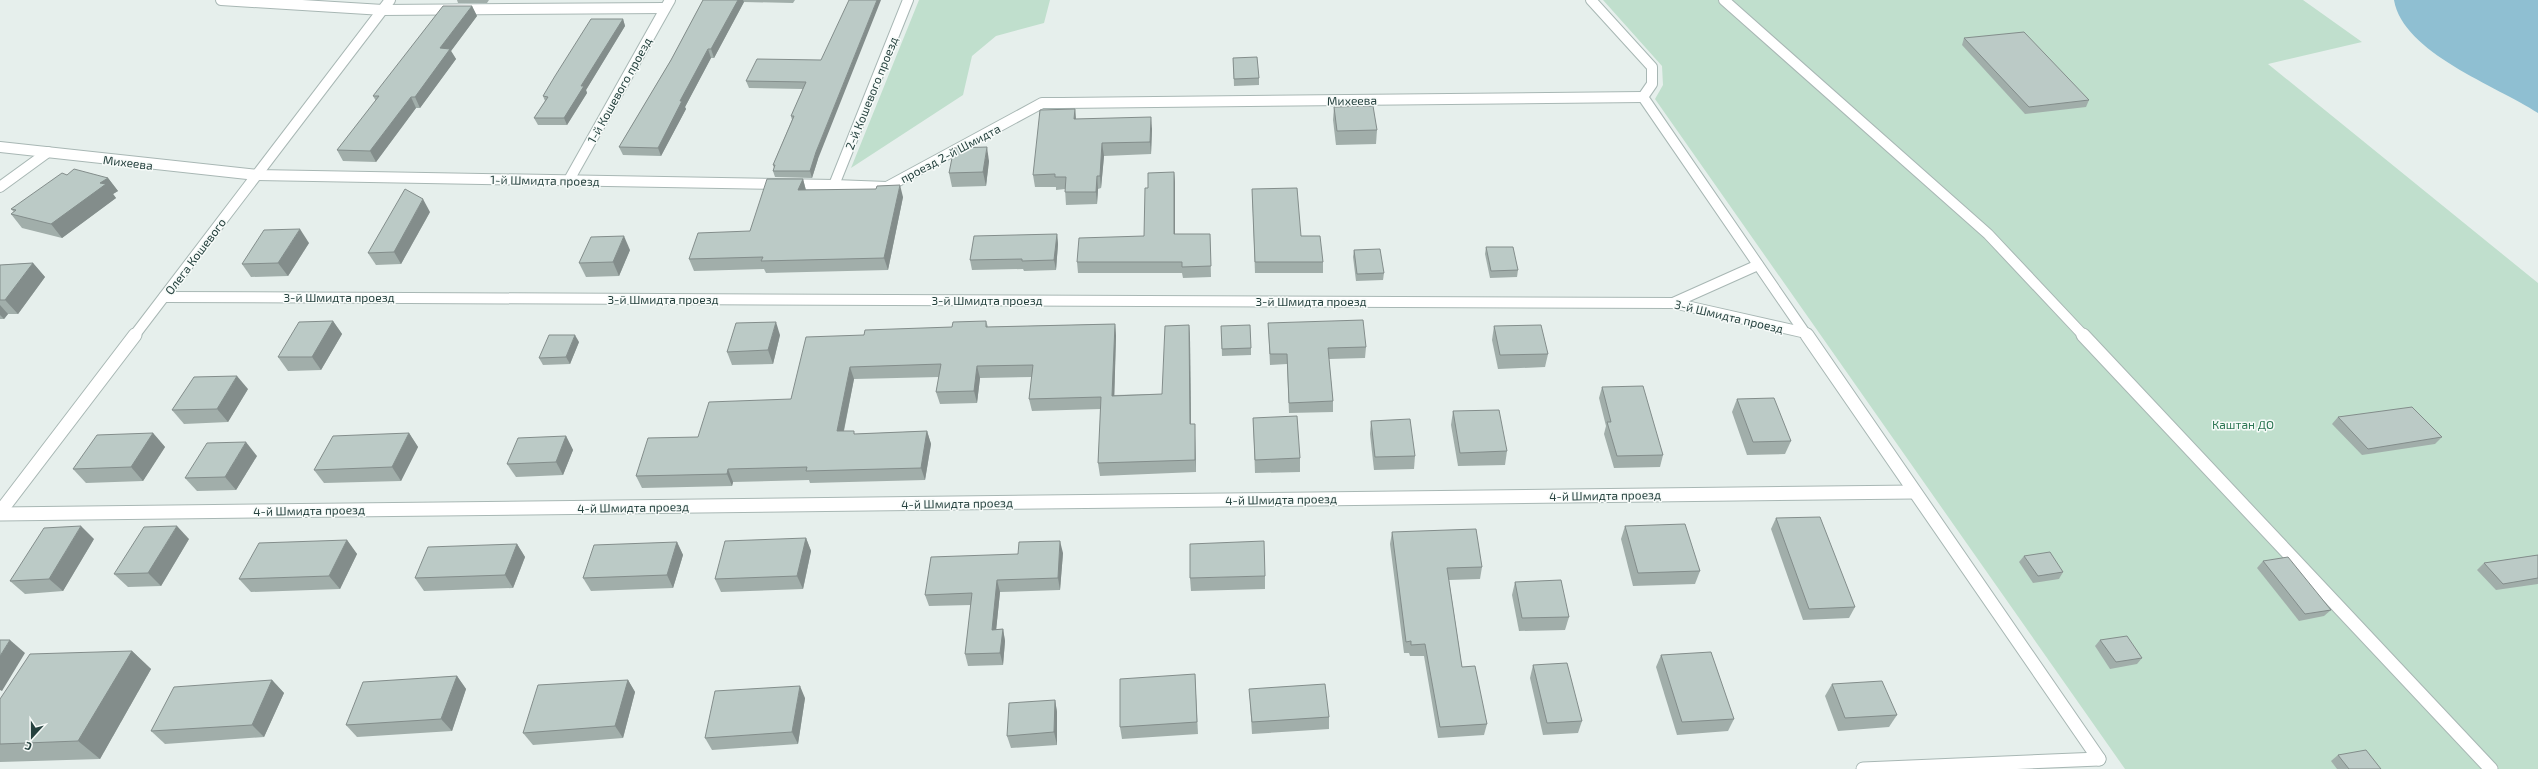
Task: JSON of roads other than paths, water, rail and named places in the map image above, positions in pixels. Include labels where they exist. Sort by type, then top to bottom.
[{"type":"street","points":[[221,0],[383,10],[667,4]]},
{"type":"street","name":"Олега Кошевого","points":[[0,513],[390,0]]},
{"type":"street","name":"2-й Кошевого проезд","points":[[834,185],[908,0]]},
{"type":"street","points":[[1591,0],[1652,67],[1652,84],[1643,97],[2099,759],[1863,769]]},
{"type":"street","points":[[1724,0],[1988,234],[2491,769]]},
{"type":"street","name":"1-й Кошевого проезд","points":[[569,180],[667,4]]},
{"type":"street","name":"Михеева","points":[[1062,103],[1643,97]]},
{"type":"street","name":"проезд 2-й Шмидта","points":[[834,185],[887,187],[1042,103],[1062,103]]},
{"type":"street","name":"Михеева","points":[[0,147],[257,175]]},
{"type":"street","points":[[0,188],[48,152]]},
{"type":"street","name":"1-й Шмидта проезд","points":[[257,175],[834,185]]},
{"type":"street","points":[[1673,303],[1758,265]]},
{"type":"street","name":"3-й Шмидта проезд","points":[[164,297],[1673,303],[1806,333]]},
{"type":"street","name":"4-й Шмидта проезд","points":[[0,513],[1914,492]]},
{"type":"water","points":[[2394,0],[2538,0],[2538,113],[2454,66],[2433,52],[2415,36],[2401,19]]},
{"type":"park label","name":"Каштан ДО","points":[[2243,424]]}]
